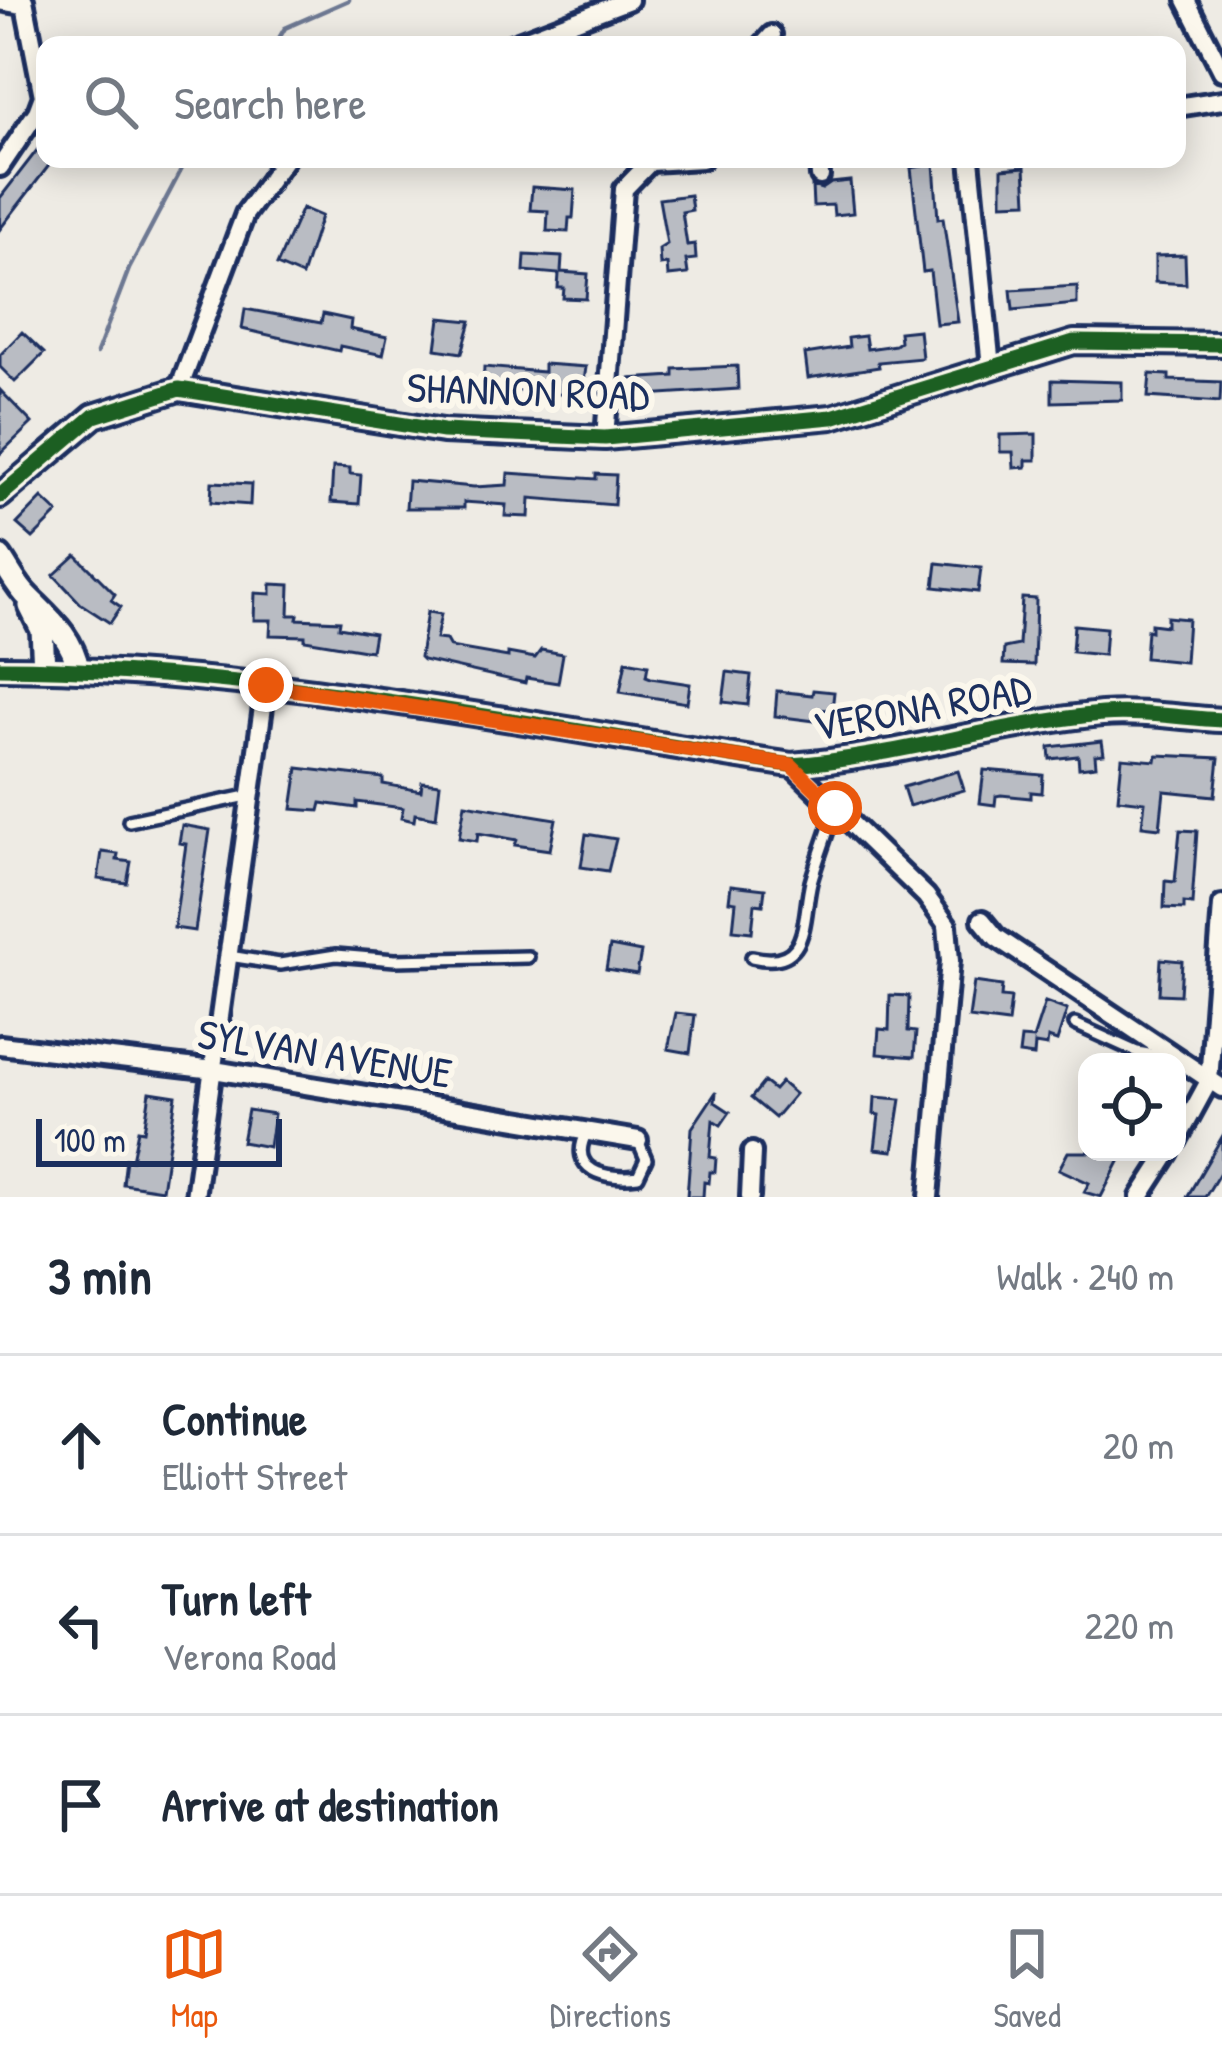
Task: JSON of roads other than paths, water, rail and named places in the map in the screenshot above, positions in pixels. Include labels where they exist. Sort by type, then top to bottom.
[{"type":"street","points":[[535,36],[629,0]]},
{"type":"street","points":[[1186,0],[1222,71]]},
{"type":"street","points":[[0,1],[24,2],[36,61]]},
{"type":"street","points":[[1186,106],[1222,100]]},
{"type":"street","points":[[0,167],[36,113]]},
{"type":"street","points":[[179,389],[245,214],[278,168]]},
{"type":"street","points":[[604,438],[625,189],[644,168]]},
{"type":"street","points":[[971,168],[991,367]]},
{"type":"street","name":"SHANNON ROAD","points":[[0,496],[94,416],[179,389],[443,431],[604,438],[832,417],[1074,342],[1222,344]]},
{"type":"street","points":[[0,557],[75,652],[62,669],[30,599]]},
{"type":"street","name":"VERONA ROAD","points":[[0,668],[266,685],[791,765],[861,760],[1023,725],[1107,714],[1222,720]]},
{"type":"street","points":[[195,1197],[266,685]]},
{"type":"street","points":[[791,765],[926,896],[947,925],[950,961],[929,1197]]},
{"type":"street","points":[[1186,1127],[1215,1085],[1222,905]]},
{"type":"street","points":[[982,920],[996,937],[1167,1053]]},
{"type":"street","name":"SYLVAN AVENUE","points":[[0,1045],[214,1070],[638,1140]]},
{"type":"street","points":[[1186,1066],[1215,1085]]},
{"type":"street","points":[[749,1197],[752,1152]]},
{"type":"street","points":[[1140,1197],[1163,1161]]},
{"type":"lane","points":[[129,820],[252,795]]},
{"type":"lane","points":[[752,957],[786,957],[801,942],[811,884],[835,808]]},
{"type":"lane","points":[[230,956],[280,964],[336,955],[394,960],[528,957]]},
{"type":"lane","points":[[1075,1024],[1143,1053]]},
{"type":"lane","points":[[587,1132],[581,1144],[584,1166],[605,1175],[638,1176],[646,1159],[638,1140]]},
{"type":"waterway","points":[[280,36],[285,28],[349,0]]},
{"type":"waterway","points":[[97,353],[129,269],[182,168]]}]
